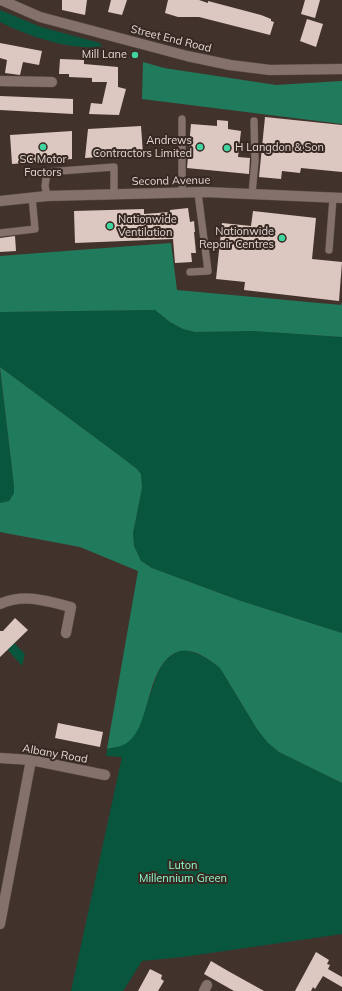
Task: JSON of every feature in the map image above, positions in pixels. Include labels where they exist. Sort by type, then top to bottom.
[{"type":"street","name":"Street End Road","points":[[1,0],[40,17],[187,56],[230,65],[270,70],[342,69]]},
{"type":"street","points":[[0,81],[52,82]]},
{"type":"street","name":"Second Avenue","points":[[0,198],[198,192],[337,198]]},
{"type":"street","points":[[0,604],[18,599],[36,598],[71,608],[66,633]]},
{"type":"street","name":"Albany Road","points":[[0,758],[31,760],[105,776]]},
{"type":"street","points":[[0,924],[31,760]]},
{"type":"lane","points":[[182,119],[182,193]]},
{"type":"lane","points":[[252,194],[255,161],[254,121]]},
{"type":"lane","points":[[47,196],[45,186],[47,172],[114,167],[114,194]]},
{"type":"lane","points":[[190,272],[208,272],[198,192]]},
{"type":"lane","points":[[0,233],[35,229],[32,197]]},
{"type":"lane","points":[[329,250],[337,198]]},
{"type":"green space","points":[[0,10],[41,27],[100,43],[102,46],[78,47],[36,37],[0,22]]},
{"type":"green space","points":[[143,62],[164,68],[276,85],[342,81],[342,124],[142,99]]},
{"type":"green space","points":[[171,243],[177,290],[341,305],[342,302],[342,337],[253,331],[195,332],[183,329],[170,322],[155,310],[0,312],[0,256]]},
{"type":"green space","points":[[155,310],[170,322],[183,329],[195,332],[253,331],[342,337],[342,633],[241,601],[152,568],[141,561],[134,546],[133,533],[142,488],[141,474],[137,469],[116,453],[0,367],[0,312]]},
{"type":"green space","points":[[0,367],[116,453],[137,469],[141,474],[142,488],[133,533],[134,546],[141,561],[152,568],[241,601],[342,633],[342,783],[279,752],[267,742],[257,729],[220,668],[204,657],[191,651],[179,651],[164,662],[153,685],[141,724],[135,734],[126,744],[107,749],[138,571],[80,547],[0,532],[0,503],[9,501],[14,493],[14,486]]},
{"type":"green space","points":[[0,369],[14,493],[9,501],[0,503]]},
{"type":"green space","points":[[14,643],[25,654],[22,666],[8,650]]},
{"type":"green space","name":"Luton Millennium Green","points":[[185,650],[204,657],[220,668],[257,729],[267,742],[279,752],[342,783],[342,934],[183,957],[142,961],[123,991],[71,991],[122,757],[106,756],[107,749],[120,746],[139,727],[157,675],[162,665],[169,657],[177,652]]},
{"type":"building","points":[[62,0],[87,0],[85,15],[62,10]]},
{"type":"building","points":[[111,0],[127,0],[122,15],[108,12]]},
{"type":"building","points":[[168,0],[199,0],[208,3],[208,1],[261,15],[271,19],[271,21],[274,22],[270,35],[199,17],[178,17],[165,13]]},
{"type":"building","points":[[305,0],[320,0],[315,18],[301,14]]},
{"type":"building","points":[[307,19],[323,24],[316,47],[300,41]]},
{"type":"building","points":[[0,43],[42,51],[39,65],[23,62],[20,75],[5,73],[7,60],[0,58]]},
{"type":"building","points":[[60,59],[84,60],[84,64],[118,67],[118,87],[126,89],[119,115],[89,114],[91,103],[102,104],[107,82],[92,82],[92,78],[69,77],[69,74],[59,74]]},
{"type":"building","points":[[0,96],[73,99],[73,114],[0,110]]},
{"type":"building","points":[[265,117],[342,125],[342,172],[301,168],[300,173],[282,171],[281,179],[259,177]]},
{"type":"building","points":[[217,120],[228,121],[228,129],[241,131],[238,157],[250,158],[249,174],[187,168],[191,124],[217,126]]},
{"type":"building","points":[[141,126],[143,154],[85,158],[88,129]]},
{"type":"building","points":[[72,131],[72,159],[12,164],[10,135]]},
{"type":"building","points":[[188,208],[190,222],[194,221],[195,232],[196,253],[191,253],[192,262],[175,263],[173,239],[75,243],[74,211],[144,209],[144,214],[170,212],[170,210]]},
{"type":"building","name":"Nationwide Repair Centres","points":[[253,211],[316,218],[312,259],[342,262],[339,301],[244,290],[245,282],[216,279],[222,223],[251,226]]},
{"type":"building","points":[[15,236],[16,251],[0,252],[0,238]]},
{"type":"building","points":[[15,618],[28,630],[0,657],[0,631],[3,631]]},
{"type":"building","points":[[58,723],[103,732],[100,747],[55,738]]},
{"type":"building","points":[[316,952],[329,960],[327,964],[330,965],[328,969],[342,977],[342,987],[323,976],[315,989],[313,987],[311,991],[295,991]]},
{"type":"building","points":[[211,961],[264,991],[234,991],[204,974]]},
{"type":"building","points":[[150,969],[162,975],[161,979],[164,981],[158,991],[138,991]]},
{"type":"place","name":"Mill Lane","points":[[135,55]]},
{"type":"place","name":"SC Motor Factors","points":[[43,147]]},
{"type":"place","name":"Andrews Contractors Limited","points":[[200,147]]},
{"type":"place","name":"H Langdon & Son","points":[[227,148]]},
{"type":"place","name":"Nationwide Ventilation","points":[[110,226]]},
{"type":"place","name":"Nationwide Repair Centres","points":[[282,238]]}]
